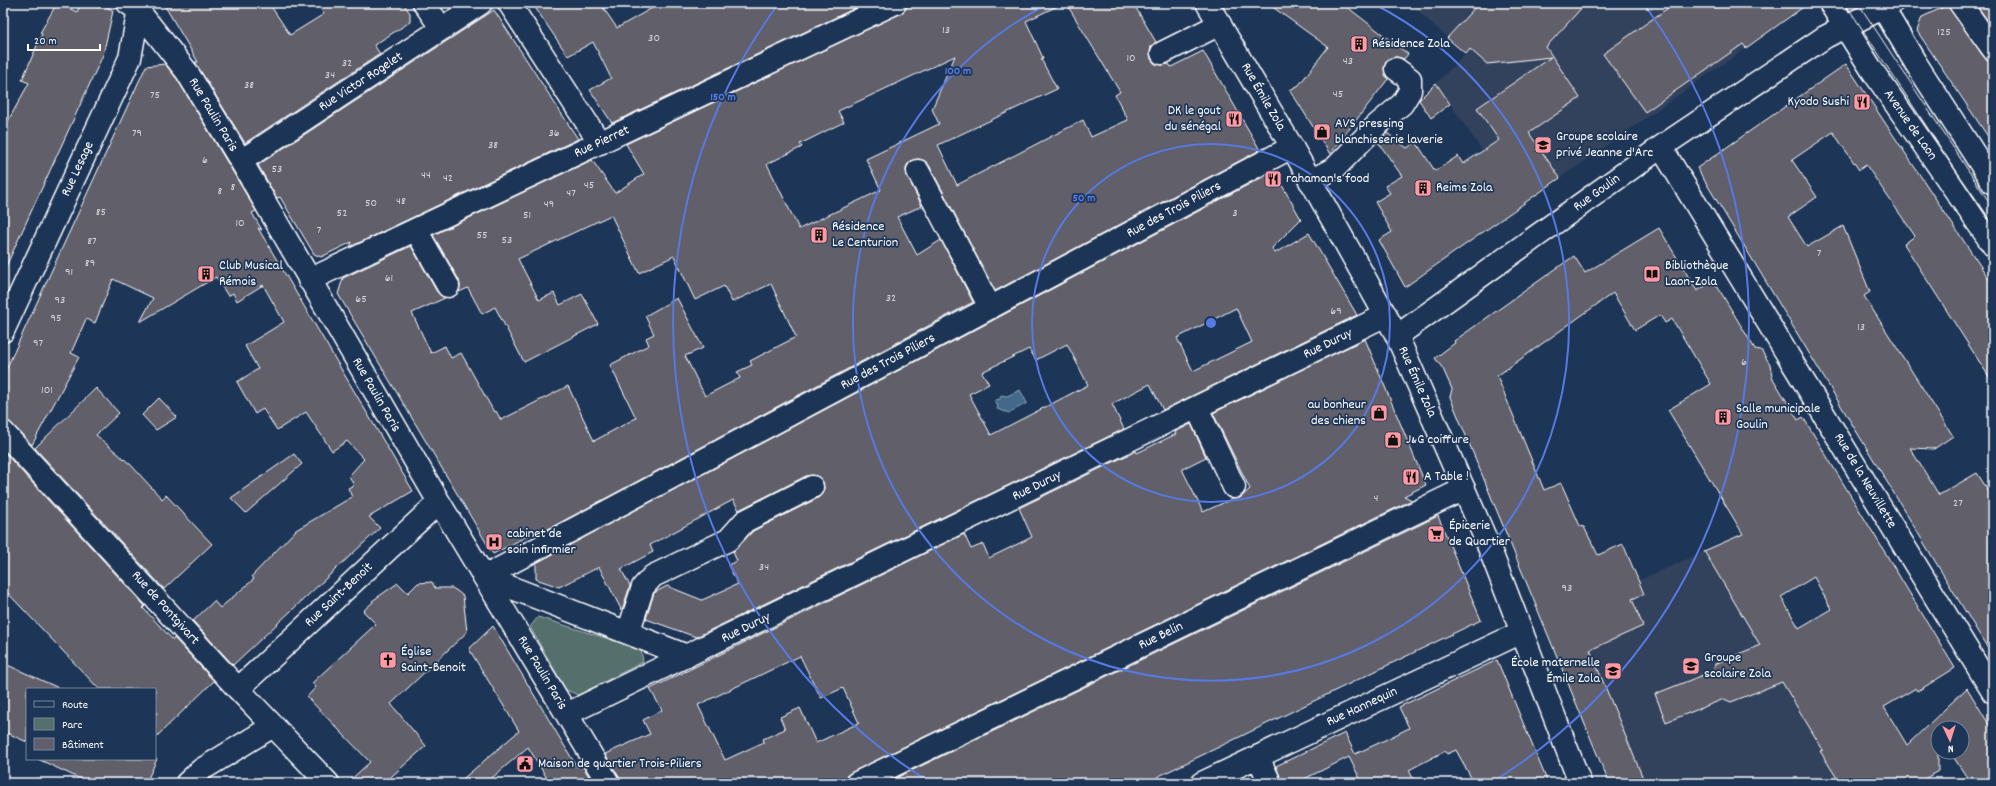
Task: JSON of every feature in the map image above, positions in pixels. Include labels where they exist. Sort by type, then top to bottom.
[{"type":"street","points":[[424,3],[442,29]]},
{"type":"street","name":"Rue Victor Rogelet","points":[[241,161],[481,3]]},
{"type":"street","points":[[509,3],[600,143]]},
{"type":"street","name":"Rue Pierret","points":[[309,280],[895,3]]},
{"type":"street","name":"Rue Émile Zola","points":[[1207,3],[1292,148],[1397,336],[1464,489],[1522,632],[1580,783]]},
{"type":"street","name":"Avenue de Laon","points":[[1830,3],[1872,70],[1993,245]]},
{"type":"street","points":[[1960,3],[1993,49]]},
{"type":"street","points":[[1885,4],[1915,62],[1993,183]]},
{"type":"street","name":"Rue Goulin","points":[[1397,336],[1661,147],[1825,38],[1885,4]]},
{"type":"street","name":"Rue Paulin Paris","points":[[135,5],[187,72],[241,161],[439,502],[608,783]]},
{"type":"street","name":"Rue Lesage","points":[[3,331],[130,58],[135,5]]},
{"type":"street","points":[[1162,53],[1220,24]]},
{"type":"street","points":[[1310,181],[1335,168],[1377,125],[1402,104],[1410,91],[1410,79],[1396,69]]},
{"type":"street","name":"Rue de la Neuvillette","points":[[1661,147],[1990,679]]},
{"type":"street","name":"Rue des Trois Piliers","points":[[484,577],[1292,148]]},
{"type":"street","points":[[918,171],[990,307]]},
{"type":"street","points":[[416,230],[448,286]]},
{"type":"street","name":"Rue Duruy","points":[[567,714],[1386,315]]},
{"type":"street","points":[[1197,408],[1234,488]]},
{"type":"street","name":"Rue de Pontgivart","points":[[3,432],[238,689],[328,783]]},
{"type":"street","points":[[628,633],[643,587],[653,576],[728,540],[745,521],[812,487]]},
{"type":"street","name":"Rue Belin","points":[[857,783],[1464,489]]},
{"type":"street","name":"Rue Saint-Benoit","points":[[238,689],[439,502]]},
{"type":"street","points":[[484,577],[687,656]]},
{"type":"street","name":"Rue Hannequin","points":[[1202,783],[1258,757],[1290,750],[1522,632]]},
{"type":"street","points":[[186,783],[201,770],[274,726]]},
{"type":"street","points":[[1258,757],[1270,783]]},
{"type":"shaded area","name":"Groupe scolaire privé Jeanne d'Arc","points":[[1409,3],[1743,3],[1746,48],[1520,206],[1436,83],[1466,54]]},
{"type":"shaded area","points":[[1020,390],[1027,403],[1009,413],[997,409],[998,405],[995,404],[995,400],[1000,399],[1001,395],[1007,396]]},
{"type":"shaded area","name":"Groupe scolaire Zola","points":[[1743,534],[1892,783],[1609,783],[1543,623]]},
{"type":"green space","points":[[538,617],[641,649],[643,662],[578,695],[566,690],[530,627]]},
{"type":"building","points":[[57,3],[77,12],[81,3],[102,3],[113,11],[103,55],[3,273],[3,130],[29,83],[22,80],[42,34],[40,33]]},
{"type":"building","points":[[163,3],[269,3],[290,35],[324,14],[317,3],[403,3],[410,13],[410,22],[374,45],[380,54],[245,143],[195,62],[198,62]]},
{"type":"building","points":[[532,3],[600,3],[617,28],[661,3],[866,3],[612,123],[590,90],[611,78],[593,42],[568,56]]},
{"type":"building","points":[[907,3],[1064,3],[1026,21],[1043,58],[1041,59],[1057,89],[938,145],[957,185],[1083,120],[1091,137],[1128,120],[1115,95],[1120,92],[1066,3],[1133,3],[1156,42],[1151,46],[1150,53],[1151,59],[1155,64],[1169,64],[1171,67],[1203,51],[1260,150],[995,291],[929,165],[925,161],[919,159],[912,160],[907,165],[907,176],[922,206],[897,217],[917,255],[941,240],[973,302],[537,535],[537,531],[493,554],[338,294],[343,278],[411,246],[437,292],[445,298],[412,313],[431,353],[445,346],[451,358],[461,353],[494,412],[496,411],[501,420],[568,386],[594,441],[636,418],[610,365],[649,345],[646,338],[654,334],[645,316],[677,298],[703,348],[685,356],[705,396],[740,378],[737,372],[752,365],[750,361],[796,337],[771,284],[732,302],[724,286],[695,300],[674,256],[639,273],[611,215],[518,259],[539,300],[554,293],[560,305],[582,294],[598,324],[524,362],[495,307],[482,314],[468,288],[459,292],[459,280],[433,235],[592,160],[615,193],[644,174],[626,144],[900,14],[905,10]],"holes":[[[955,56],[932,109],[939,124],[866,159],[881,190],[799,229],[767,164],[802,147],[800,144],[844,122],[838,111]]]},
{"type":"building","points":[[1267,3],[1342,3],[1408,54],[1404,59],[1397,57],[1390,58],[1386,61],[1384,68],[1385,75],[1388,79],[1330,154],[1290,90],[1299,85],[1328,47]]},
{"type":"building","points":[[1479,3],[1586,3],[1546,47],[1580,98],[1529,133],[1560,178],[1405,287],[1379,240],[1392,232],[1375,202],[1390,193],[1385,186],[1402,176],[1378,142],[1387,133],[1407,148],[1416,142],[1435,171],[1458,156],[1463,164],[1499,140],[1477,108],[1551,57],[1487,64],[1470,49],[1466,54],[1447,38]]},
{"type":"building","points":[[1675,3],[1809,3],[1746,48],[1743,44],[1645,112],[1603,54]]},
{"type":"building","points":[[1975,3],[1993,3],[1993,28]]},
{"type":"building","points":[[1948,5],[1983,56],[1988,60],[1993,61],[1993,144],[1917,31],[1922,17]]},
{"type":"building","points":[[494,10],[578,139],[350,247],[352,242],[321,257],[314,254],[280,197],[277,198],[258,165]]},
{"type":"building","points":[[165,64],[177,79],[256,211],[252,213],[262,230],[258,228],[413,491],[369,517],[380,528],[233,665],[193,621],[214,601],[220,608],[254,579],[252,576],[296,530],[352,497],[348,488],[354,485],[349,476],[364,459],[347,441],[332,451],[306,412],[277,430],[263,409],[255,414],[237,382],[258,369],[245,346],[284,322],[263,285],[237,301],[233,293],[228,296],[216,277],[140,322],[153,298],[113,279],[95,323],[86,319],[71,353],[79,357],[32,445],[12,424],[3,420],[3,376],[146,66]]},
{"type":"building","points":[[1846,64],[1993,285],[1993,383],[1904,244],[1915,236],[1866,165],[1859,170],[1833,132],[1792,160],[1817,197],[1788,217],[1807,247],[1843,226],[1870,292],[1864,296],[1953,436],[1934,449],[1910,448],[1939,495],[1977,473],[1993,498],[1993,657],[1697,168]]},
{"type":"building","points":[[1436,83],[1450,104],[1431,118],[1419,100]]},
{"type":"building","points":[[1274,171],[1301,219],[1272,248],[1275,253],[1309,233],[1357,315],[1163,410],[1150,384],[1112,404],[1124,429],[696,637],[646,619],[654,593],[667,586],[702,600],[738,584],[728,565],[737,561],[733,552],[753,531],[818,498],[822,494],[824,488],[823,482],[819,477],[813,475],[806,476],[739,510],[733,500],[650,545],[653,552],[621,569],[630,586],[622,610],[620,609],[599,567],[559,587],[536,579],[536,563]],"holes":[[[1236,308],[1252,342],[1193,371],[1177,338]],[[1067,344],[1088,385],[991,435],[969,394],[989,384],[982,372],[1029,349],[1036,360]]]},
{"type":"building","points":[[1659,228],[1697,291],[1714,281],[1755,349],[1761,350],[1770,364],[1772,377],[1798,420],[1803,417],[1955,668],[1918,691],[1916,688],[1884,707],[1907,745],[1930,723],[1930,760],[1938,760],[1938,771],[1918,783],[1840,783],[1820,751],[1823,750],[1782,682],[1731,702],[1724,699],[1666,722],[1655,694],[1713,671],[1715,664],[1760,645],[1704,551],[1743,534],[1668,410],[1711,384],[1672,319],[1665,323],[1660,315],[1635,330],[1613,293],[1497,376],[1544,490],[1561,483],[1580,526],[1584,527],[1598,555],[1623,544],[1644,594],[1632,599],[1643,626],[1590,650],[1645,783],[1609,783],[1450,397],[1452,389],[1443,369],[1435,358],[1455,343],[1454,341],[1574,256],[1585,273]],"holes":[[[1814,577],[1831,609],[1799,628],[1781,597]]]},
{"type":"building","points":[[1365,339],[1426,485],[1404,496],[1412,500],[852,772],[846,776],[845,783],[620,783],[619,777],[605,754],[650,734],[643,720],[662,710],[650,689],[964,534],[971,549],[983,544],[989,558],[1032,537],[1019,508],[1136,451],[1137,453],[1176,434],[1175,432],[1191,424],[1206,457],[1182,469],[1203,512],[1232,499],[1240,498],[1250,489],[1213,413]],"holes":[[[800,656],[821,698],[843,688],[859,723],[816,743],[800,708],[780,717],[785,729],[763,739],[764,742],[725,760],[698,705]]]},
{"type":"building","points":[[96,388],[119,413],[96,435],[131,465],[162,499],[166,495],[212,544],[164,589],[35,448]]},
{"type":"building","points":[[159,398],[177,417],[156,430],[142,415]]},
{"type":"building","points":[[3,451],[145,606],[143,608],[173,640],[174,638],[214,681],[156,737],[156,688],[98,688],[3,588]]},
{"type":"building","points":[[294,454],[302,464],[246,513],[231,498]]},
{"type":"building","points":[[1438,516],[1481,620],[1157,777],[1160,783],[886,783]]},
{"type":"building","name":"Église Saint-Benoit","points":[[432,582],[435,588],[452,588],[463,596],[467,632],[391,704],[426,746],[384,783],[347,783],[370,762],[307,697],[316,687],[312,683],[376,624],[363,611],[373,602],[372,601],[398,583],[408,593],[418,583]]},
{"type":"building","points":[[493,626],[577,767],[582,765],[593,783],[542,783],[548,780],[528,747],[486,783],[458,783],[519,731],[469,649]]},
{"type":"building","points":[[1497,660],[1548,783],[1474,783],[1456,750],[1447,754],[1445,751],[1409,770],[1415,783],[1362,783],[1349,757],[1296,783],[1282,783],[1276,766],[1345,733],[1355,754],[1381,742],[1409,728],[1399,707]]},
{"type":"building","points":[[3,663],[59,688],[26,688],[26,742],[3,731]]},
{"type":"building","points":[[1967,688],[1993,731],[1993,783],[1981,783],[1978,779],[1975,781],[1973,777],[1968,779],[1955,760],[1970,760],[1970,720],[1933,720]]},
{"type":"building","points":[[157,759],[146,783],[89,783],[40,760]]},
{"type":"tram line","points":[[1845,3],[1993,227]]},
{"type":"tram line","points":[[1858,3],[1993,208]]},
{"type":"place","name":"Résidence Zola","points":[[1359,44]]},
{"type":"place","name":"Kyodo Sushi","points":[[1862,102]]},
{"type":"place","name":"DK le gout du sénégal","points":[[1234,119]]},
{"type":"place","name":"AVS pressing blanchisserie laverie","points":[[1322,132]]},
{"type":"place","name":"Groupe scolaire privé Jeanne d'Arc","points":[[1543,145]]},
{"type":"place","name":"rahaman's food","points":[[1273,179]]},
{"type":"place","name":"Reims Zola","points":[[1423,188]]},
{"type":"place","name":"Résidence Le Centurion","points":[[819,235]]},
{"type":"place","name":"Club Musical Rémois","points":[[206,274]]},
{"type":"place","name":"Bibliothèque Laon-Zola","points":[[1652,274]]},
{"type":"place","name":"au bonheur des chiens","points":[[1379,413]]},
{"type":"place","name":"Salle municipale Goulin","points":[[1723,417]]},
{"type":"place","name":"J&G coiffure","points":[[1393,440]]},
{"type":"place","name":"A Table !","points":[[1411,477]]},
{"type":"place","name":"Épicerie de Quartier","points":[[1436,534]]},
{"type":"place","name":"cabinet de soin infirmier","points":[[494,542]]},
{"type":"place","name":"Église Saint-Benoit","points":[[388,660]]},
{"type":"place","name":"Groupe scolaire Zola","points":[[1691,666]]},
{"type":"place","name":"École maternelle Émile Zola","points":[[1613,671]]},
{"type":"place","name":"Maison de quartier Trois-Piliers","points":[[525,764]]}]
